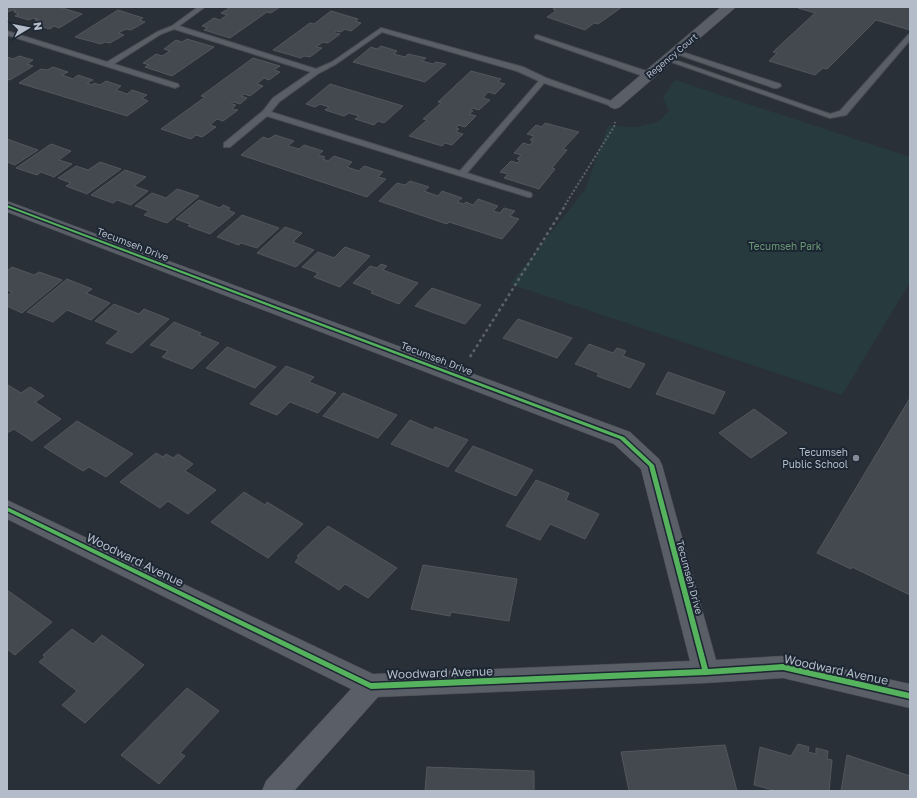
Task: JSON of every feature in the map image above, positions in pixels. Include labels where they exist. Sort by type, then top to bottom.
[{"type":"street","name":"Regency Court","points":[[615,104],[729,7]]},
{"type":"street","name":"Tecumseh Drive","points":[[7,206],[622,438],[651,465],[706,672]]},
{"type":"street","name":"Woodward Avenue","points":[[7,509],[371,686],[706,672],[783,667],[910,696]]},
{"type":"street","points":[[276,791],[371,686]]},
{"type":"lane","points":[[108,65],[159,33],[174,27],[202,7]]},
{"type":"lane","points":[[174,27],[316,71]]},
{"type":"lane","points":[[226,146],[266,113],[276,100],[316,71],[334,63],[381,30],[520,69],[543,80],[615,104]]},
{"type":"lane","points":[[7,33],[175,86]]},
{"type":"lane","points":[[672,56],[830,116],[843,113],[910,36]]},
{"type":"lane","points":[[537,37],[649,75]]},
{"type":"lane","points":[[672,56],[777,86]]},
{"type":"lane","points":[[461,175],[543,80]]},
{"type":"lane","points":[[266,113],[528,195]]},
{"type":"path","points":[[458,376],[615,125],[615,104]]},
{"type":"green space","name":"Tecumseh Park","points":[[675,80],[910,157],[910,282],[842,395],[510,284],[585,190],[608,126],[636,127],[658,122],[669,111],[663,98]]},
{"type":"building","points":[[7,7],[59,7],[82,14],[59,28],[54,26],[50,29],[35,25],[40,22],[35,20],[38,19],[33,18],[29,20],[15,16],[19,14],[13,10],[7,12]]},
{"type":"building","points":[[231,7],[280,7],[271,13],[267,12],[230,38],[204,30],[208,28],[202,26],[214,18],[220,20],[227,15],[221,13]]},
{"type":"building","points":[[557,7],[622,7],[598,24],[594,23],[585,30],[547,17],[556,11],[553,9]]},
{"type":"building","points":[[910,7],[910,30],[876,20],[827,69],[823,68],[815,75],[769,61],[777,53],[773,52],[815,13],[798,8]]},
{"type":"building","points":[[118,10],[143,18],[139,20],[145,22],[131,30],[126,29],[118,33],[124,35],[110,43],[105,42],[101,44],[75,37]]},
{"type":"building","points":[[331,11],[358,19],[355,21],[361,23],[351,31],[345,29],[341,32],[336,31],[334,33],[340,34],[328,43],[323,42],[316,47],[322,48],[310,57],[304,56],[301,58],[273,50],[310,23],[314,24]]},
{"type":"building","points":[[187,39],[214,47],[172,76],[145,67],[149,65],[143,63],[156,54],[162,56],[170,51],[164,49],[176,40],[182,42]]},
{"type":"building","points":[[381,46],[397,51],[394,54],[405,57],[408,54],[426,58],[422,61],[433,64],[436,62],[446,64],[425,82],[353,62],[371,47],[377,49]]},
{"type":"building","points":[[19,56],[33,60],[27,64],[33,66],[10,80],[7,79],[7,57],[13,59]]},
{"type":"building","points":[[253,58],[280,66],[274,70],[280,72],[269,80],[264,78],[257,84],[263,86],[250,96],[244,94],[241,96],[247,98],[240,104],[234,102],[231,104],[236,105],[232,109],[238,110],[223,121],[217,119],[210,125],[216,127],[202,137],[196,135],[191,139],[161,129],[205,97],[201,96]]},
{"type":"building","points":[[53,67],[68,72],[62,75],[73,79],[78,75],[93,80],[87,83],[92,85],[94,83],[100,85],[106,81],[121,86],[116,90],[127,94],[132,90],[147,95],[142,98],[148,101],[127,116],[19,83],[41,69],[47,70]]},
{"type":"building","points":[[471,71],[501,79],[498,82],[505,84],[495,94],[488,92],[483,98],[490,100],[479,110],[472,108],[470,110],[473,111],[469,114],[476,116],[465,127],[459,125],[456,128],[459,129],[456,132],[463,134],[452,145],[445,143],[442,146],[409,136],[427,120],[423,119],[441,103],[438,102]]},
{"type":"building","points":[[330,84],[403,106],[384,123],[378,121],[374,125],[355,119],[359,116],[349,113],[344,116],[325,110],[329,107],[320,104],[315,107],[306,104]]},
{"type":"building","points":[[545,123],[579,132],[563,149],[567,150],[552,168],[555,169],[539,189],[504,178],[508,174],[500,172],[511,161],[517,163],[520,160],[517,159],[521,155],[514,153],[523,143],[530,145],[533,141],[530,140],[534,136],[527,134],[536,125],[542,127]]},
{"type":"building","points":[[275,135],[294,141],[288,146],[299,149],[304,145],[323,151],[318,155],[325,157],[323,159],[328,161],[334,156],[352,162],[347,167],[359,171],[364,166],[383,172],[378,177],[386,179],[367,197],[241,155],[263,137],[269,139]]},
{"type":"building","points":[[7,139],[38,150],[15,165],[7,162]]},
{"type":"building","points":[[51,144],[71,151],[59,160],[72,164],[54,177],[41,172],[37,175],[16,168]]},
{"type":"building","points":[[100,162],[121,169],[87,194],[66,186],[71,183],[58,178],[76,166],[88,170]]},
{"type":"building","points":[[125,170],[146,177],[134,186],[148,191],[131,205],[117,200],[113,203],[91,195]]},
{"type":"building","points":[[410,181],[429,187],[424,191],[438,196],[442,191],[462,198],[457,202],[464,204],[466,202],[473,205],[478,199],[498,206],[493,211],[500,213],[504,208],[515,211],[510,216],[519,219],[502,239],[449,222],[447,224],[379,201],[397,183],[405,185]]},
{"type":"building","points":[[177,189],[199,196],[167,223],[144,215],[149,211],[135,206],[152,193],[166,198]]},
{"type":"building","points":[[199,200],[220,208],[223,205],[230,208],[228,210],[235,213],[210,234],[188,226],[190,224],[176,219]]},
{"type":"building","points":[[242,215],[279,228],[257,248],[241,243],[239,245],[217,237]]},
{"type":"building","points":[[285,227],[302,233],[293,242],[314,250],[296,267],[257,253]]},
{"type":"building","points":[[345,247],[370,256],[340,287],[314,277],[318,273],[302,267],[318,252],[334,258]]},
{"type":"building","points":[[381,264],[387,266],[383,270],[418,283],[399,304],[371,293],[373,291],[353,283],[370,266],[377,268]]},
{"type":"building","points":[[12,267],[34,275],[39,272],[62,280],[22,313],[7,306],[7,296],[12,292],[7,290],[7,271]]},
{"type":"building","points":[[67,279],[92,289],[86,293],[110,303],[91,320],[67,310],[53,322],[27,312]]},
{"type":"building","points":[[432,288],[481,305],[465,324],[415,306]]},
{"type":"building","points":[[114,304],[139,314],[144,309],[169,319],[132,353],[106,343],[119,331],[95,321]]},
{"type":"building","points":[[518,319],[572,338],[557,358],[503,338]]},
{"type":"building","points":[[174,322],[201,333],[199,335],[219,343],[192,369],[162,357],[168,351],[150,345]]},
{"type":"building","points":[[589,344],[613,353],[617,348],[626,351],[623,356],[645,364],[630,388],[597,376],[599,373],[575,364]]},
{"type":"building","points":[[227,347],[276,367],[255,388],[206,368]]},
{"type":"building","points":[[286,366],[314,377],[309,382],[336,393],[318,413],[290,402],[277,415],[250,404]]},
{"type":"building","points":[[668,372],[725,392],[714,414],[656,394]]},
{"type":"building","points":[[8,385],[21,393],[30,387],[44,396],[35,402],[61,419],[32,441],[14,429],[7,433]]},
{"type":"building","points":[[343,393],[397,415],[378,438],[323,416]]},
{"type":"building","points":[[910,398],[910,595],[852,567],[851,569],[817,553]]},
{"type":"building","points":[[754,409],[787,433],[751,458],[719,433]]},
{"type":"building","points":[[410,420],[433,430],[435,427],[468,440],[448,467],[391,444]]},
{"type":"building","points":[[77,421],[133,454],[106,477],[89,467],[83,471],[44,447]]},
{"type":"building","points":[[473,446],[533,470],[516,496],[455,471]]},
{"type":"building","points":[[156,453],[163,457],[166,454],[173,458],[178,454],[193,464],[185,471],[216,490],[188,514],[168,501],[160,508],[120,482]]},
{"type":"building","points":[[536,480],[569,493],[566,500],[599,514],[585,539],[550,524],[540,540],[506,526]]},
{"type":"building","points":[[244,492],[265,505],[267,502],[303,524],[268,558],[211,522]]},
{"type":"building","points":[[328,526],[397,568],[368,598],[345,584],[339,590],[295,562],[299,557],[297,556]]},
{"type":"building","points":[[423,565],[517,579],[509,621],[451,612],[450,616],[411,609]]},
{"type":"building","points":[[7,590],[52,622],[15,655],[7,649]]},
{"type":"building","points":[[72,629],[93,644],[102,635],[144,665],[85,723],[62,705],[77,691],[39,662],[45,657],[43,655]]},
{"type":"building","points":[[187,688],[219,711],[180,753],[185,756],[159,784],[121,755]]},
{"type":"building","points":[[798,744],[809,747],[808,752],[816,754],[816,748],[828,751],[827,759],[832,760],[829,791],[777,791],[754,785],[760,747],[791,756]]},
{"type":"building","points":[[725,745],[737,791],[629,791],[621,752]]},
{"type":"building","points":[[847,755],[910,776],[910,791],[841,791]]},
{"type":"building","points":[[427,767],[534,771],[534,791],[425,791]]},
{"type":"cycle path","points":[[7,206],[622,438],[651,465],[706,672]]},
{"type":"cycle path","points":[[7,509],[371,686],[706,672],[783,667],[910,696]]},
{"type":"place","name":"Tecumseh Public School","points":[[856,458]]}]
